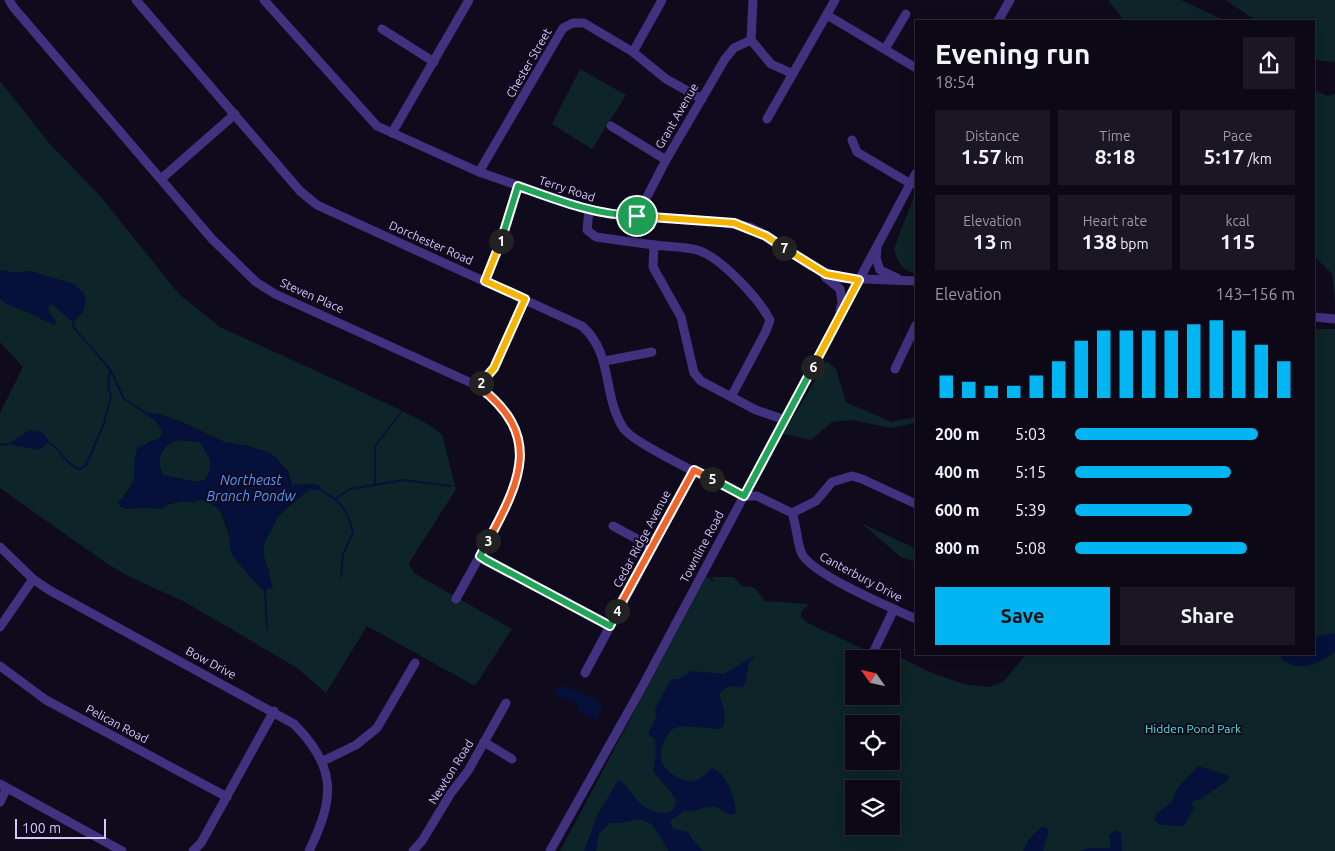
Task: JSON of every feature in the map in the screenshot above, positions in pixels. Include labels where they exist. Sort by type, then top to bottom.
[{"type":"street","name":"Steven Place","points":[[9,0],[20,16],[212,239],[256,282],[275,294],[478,386],[502,406],[511,418],[518,438],[520,464],[514,490],[456,599]]},
{"type":"street","name":"Dorchester Road","points":[[136,0],[300,191],[317,205],[582,326],[598,345],[605,361],[614,412],[625,431],[744,496]]},
{"type":"street","name":"Terry Road","points":[[264,0],[377,126],[480,172],[589,210],[610,214],[712,220],[750,228],[766,236],[809,265],[838,278],[915,281]]},
{"type":"street","points":[[392,133],[470,0]]},
{"type":"street","points":[[633,52],[662,0]]},
{"type":"street","points":[[753,0],[751,40],[771,64],[793,74]]},
{"type":"street","points":[[767,119],[836,0]]},
{"type":"street","points":[[999,20],[1010,0]]},
{"type":"street","points":[[885,49],[906,14]]},
{"type":"street","points":[[827,15],[915,67]]},
{"type":"street","name":"Chester Street","points":[[480,172],[564,28],[572,23],[584,23],[633,52],[666,79],[702,99]]},
{"type":"street","points":[[382,29],[434,62]]},
{"type":"street","name":"Grant Avenue","points":[[637,216],[666,160],[734,48],[751,40]]},
{"type":"street","points":[[161,179],[235,114]]},
{"type":"street","points":[[610,126],[666,160]]},
{"type":"street","points":[[852,140],[857,152],[911,184]]},
{"type":"street","name":"Townline Road","points":[[550,851],[638,696],[915,175]]},
{"type":"street","points":[[485,281],[502,238],[518,186]]},
{"type":"street","points":[[589,210],[587,230],[596,237],[697,250],[710,256],[764,308],[770,320],[766,331],[731,397]]},
{"type":"street","points":[[879,243],[876,258],[880,270],[890,276],[915,281]]},
{"type":"street","points":[[654,245],[653,267],[681,317],[694,373],[701,381],[731,397],[756,410],[784,420]]},
{"type":"street","points":[[809,265],[837,285],[842,295],[842,303],[830,335]]},
{"type":"street","points":[[478,386],[494,368],[525,299]]},
{"type":"street","points":[[1315,317],[1335,320]]},
{"type":"street","points":[[895,369],[915,327]]},
{"type":"street","points":[[605,361],[652,352]]},
{"type":"street","name":"Cedar Ridge Avenue","points":[[585,673],[694,470]]},
{"type":"street","points":[[744,496],[758,496],[792,513],[816,501],[832,482],[852,476],[915,504]]},
{"type":"street","name":"Canterbury Drive","points":[[792,513],[799,535],[801,550],[810,564],[915,619]]},
{"type":"street","points":[[613,526],[652,547]]},
{"type":"street","name":"Bow Drive","points":[[0,547],[33,579],[93,614],[274,711],[294,724],[311,741],[323,761],[328,805],[309,851]]},
{"type":"street","points":[[480,556],[610,626]]},
{"type":"street","points":[[0,627],[33,579]]},
{"type":"street","points":[[874,650],[894,609]]},
{"type":"street","points":[[323,761],[356,745],[377,728],[415,663]]},
{"type":"street","name":"Pelican Road","points":[[0,666],[46,700],[227,797]]},
{"type":"street","name":"Newton Road","points":[[413,851],[422,841],[484,742],[506,702]]},
{"type":"street","points":[[193,851],[201,843],[274,711]]},
{"type":"street","points":[[484,742],[512,759]]},
{"type":"street","points":[[0,802],[4,786],[122,851]]},
{"type":"green space","points":[[1108,0],[1181,0],[1224,20],[1123,20]]},
{"type":"green space","points":[[1226,0],[1335,0],[1335,62],[1315,60],[1315,20],[1255,20]]},
{"type":"green space","points":[[580,69],[626,95],[592,149],[552,124]]},
{"type":"green space","points":[[0,81],[49,143],[101,197],[179,294],[220,327],[388,404],[424,422],[442,434],[456,489],[409,563],[414,573],[512,629],[475,686],[367,626],[326,693],[297,668],[185,602],[128,576],[106,563],[0,488],[0,413],[23,367],[0,342],[0,298],[44,321],[50,314],[48,308],[52,304],[73,322],[83,311],[76,285],[30,271],[16,273],[0,270]],"holes":[[[144,413],[180,421],[224,442],[248,446],[271,454],[288,471],[292,485],[309,484],[322,490],[310,489],[279,515],[272,524],[264,544],[263,553],[269,572],[255,582],[241,564],[233,548],[220,510],[212,504],[197,500],[194,503],[181,501],[157,508],[126,509],[118,502],[123,498],[135,479],[135,462],[148,442],[159,439],[163,431],[156,421]]]},
{"type":"green space","points":[[1315,90],[1328,96],[1335,94],[1335,301],[1332,274],[1315,257]]},
{"type":"green space","points":[[915,194],[915,273],[907,271],[904,268],[899,262],[894,249]]},
{"type":"green space","name":"Hidden Pond Park","points":[[1315,329],[1335,329],[1335,851],[560,851],[706,577],[714,582],[711,577],[734,577],[742,586],[755,588],[765,601],[809,604],[801,612],[801,617],[806,622],[865,650],[845,650],[845,705],[900,705],[900,658],[932,673],[964,684],[989,687],[1005,680],[1025,655],[1315,655]]},
{"type":"green space","points":[[827,361],[836,369],[846,402],[891,422],[915,417],[915,423],[891,428],[852,420],[832,422],[811,440],[783,434]]},
{"type":"green space","points":[[177,440],[200,442],[210,459],[210,472],[205,480],[196,482],[163,475],[160,463],[161,454],[167,446]]},
{"type":"green space","points":[[861,523],[915,549],[915,562],[901,557]]},
{"type":"water","points":[[0,270],[16,273],[30,271],[76,285],[84,293],[86,302],[83,311],[73,322],[52,304],[48,308],[50,314],[56,320],[55,326],[28,311],[8,305],[0,298]]},
{"type":"water","name":"Northeast Branch Pondw","points":[[143,412],[174,419],[222,441],[265,451],[275,457],[281,464],[292,485],[316,484],[321,487],[322,491],[310,489],[279,515],[264,544],[263,553],[273,588],[262,590],[232,555],[226,521],[219,510],[210,503],[197,500],[194,503],[185,501],[172,502],[161,509],[120,507],[118,502],[131,489],[134,476],[135,454],[138,447],[159,439],[163,431],[156,421]],"holes":[[[177,440],[200,442],[210,459],[210,472],[205,480],[196,482],[163,475],[160,458],[167,446]]]},
{"type":"water","points":[[30,430],[42,433],[49,442],[39,450],[7,444]]},
{"type":"water","points":[[1335,634],[1335,652],[1321,661],[1308,666],[1295,666],[1281,659],[1282,655],[1315,655],[1315,637]]},
{"type":"water","points":[[755,655],[749,664],[745,684],[742,687],[728,686],[719,694],[725,713],[724,725],[720,729],[675,728],[666,737],[663,746],[661,754],[662,763],[673,775],[684,780],[693,781],[701,778],[712,768],[726,780],[732,793],[736,813],[730,815],[718,808],[707,807],[684,811],[670,821],[673,829],[688,832],[695,843],[704,851],[669,851],[652,824],[638,819],[622,823],[610,823],[599,834],[596,851],[584,851],[597,816],[618,780],[648,809],[659,813],[673,810],[676,799],[653,771],[656,754],[655,739],[648,734],[656,717],[655,709],[671,679],[679,679],[692,671],[724,674]]},
{"type":"water","points":[[563,686],[584,694],[603,707],[597,720],[580,712],[577,703],[558,696],[555,692],[558,687]]},
{"type":"water","points":[[1198,766],[1229,776],[1228,780],[1201,799],[1191,802],[1194,808],[1184,826],[1160,825],[1155,821],[1156,814],[1172,802],[1176,790]]},
{"type":"water","points":[[1041,827],[1049,830],[1043,851],[1023,851],[1029,839]]},
{"type":"water","points":[[1115,830],[1121,833],[1122,851],[1082,851],[1088,848],[1109,848],[1111,843],[1109,835]]},
{"type":"waterway","points":[[73,321],[74,328],[110,369],[124,399],[146,413]]},
{"type":"waterway","points":[[47,442],[56,448],[75,467],[80,469],[86,465],[103,426],[111,397],[108,387],[110,371]]},
{"type":"waterway","points":[[375,485],[375,446],[402,411]]},
{"type":"waterway","points":[[0,445],[8,444]]},
{"type":"waterway","points":[[336,498],[350,489],[404,480],[451,486]]},
{"type":"waterway","points":[[322,491],[335,499],[343,508],[349,518],[353,533],[343,554],[341,577]]},
{"type":"waterway","points":[[265,589],[267,629]]},
{"type":"route","points":[[518,186],[589,210],[624,216],[637,216],[689,218],[734,223],[766,236],[801,261],[826,274],[838,278],[859,280],[744,496],[694,470],[610,626],[480,556],[514,490],[520,464],[518,438],[511,418],[492,396],[478,386],[494,368],[525,299],[485,281],[502,238],[518,186]]}]
